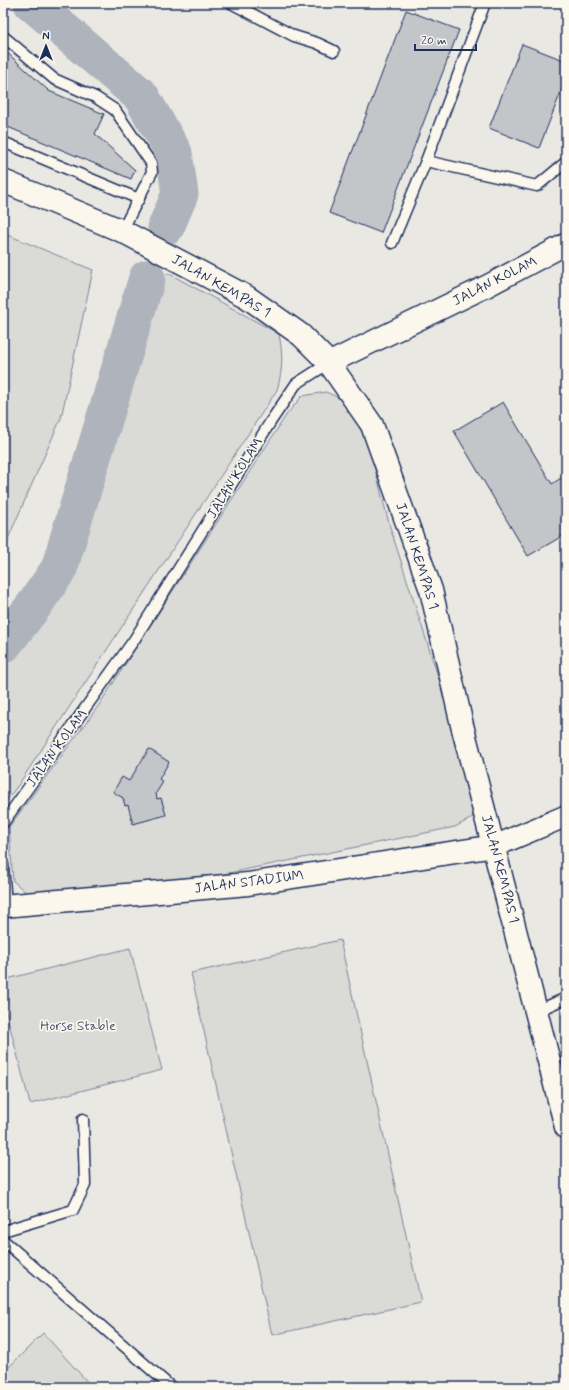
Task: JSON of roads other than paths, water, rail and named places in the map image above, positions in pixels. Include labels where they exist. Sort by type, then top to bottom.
[{"type":"street","name":"JALAN KEMPAS 1","points":[[3,181],[122,232],[248,297],[301,335],[329,363],[372,425],[431,590],[462,725],[495,846],[566,1127]]},
{"type":"street","name":"JALAN KOLAM","points":[[329,363],[487,286],[566,244]]},
{"type":"street","points":[[495,846],[566,816]]},
{"type":"street","name":"JALAN STADIUM","points":[[5,905],[248,884],[495,846]]},
{"type":"lane","points":[[231,3],[294,36],[318,43],[334,51]]},
{"type":"lane","points":[[392,243],[426,161],[485,3]]},
{"type":"lane","points":[[3,36],[54,78],[95,97],[115,110],[151,163],[152,172],[122,232]]},
{"type":"lane","points":[[3,142],[139,199]]},
{"type":"lane","points":[[426,161],[537,186],[566,162]]},
{"type":"lane","name":"JALAN KOLAM","points":[[3,823],[134,640],[271,421],[296,384],[329,363]]},
{"type":"lane","points":[[3,865],[5,905]]},
{"type":"lane","points":[[537,1011],[566,998]]},
{"type":"lane","points":[[3,1231],[73,1210],[85,1185],[83,1119]]},
{"type":"lane","points":[[3,1240],[171,1387]]},
{"type":"waterway","points":[[32,3],[141,96],[174,153],[180,194],[166,227]]},
{"type":"waterway","points":[[3,645],[32,608],[59,569],[147,278]]},
{"type":"park label","name":"Horse Stable","points":[[78,1026]]}]
